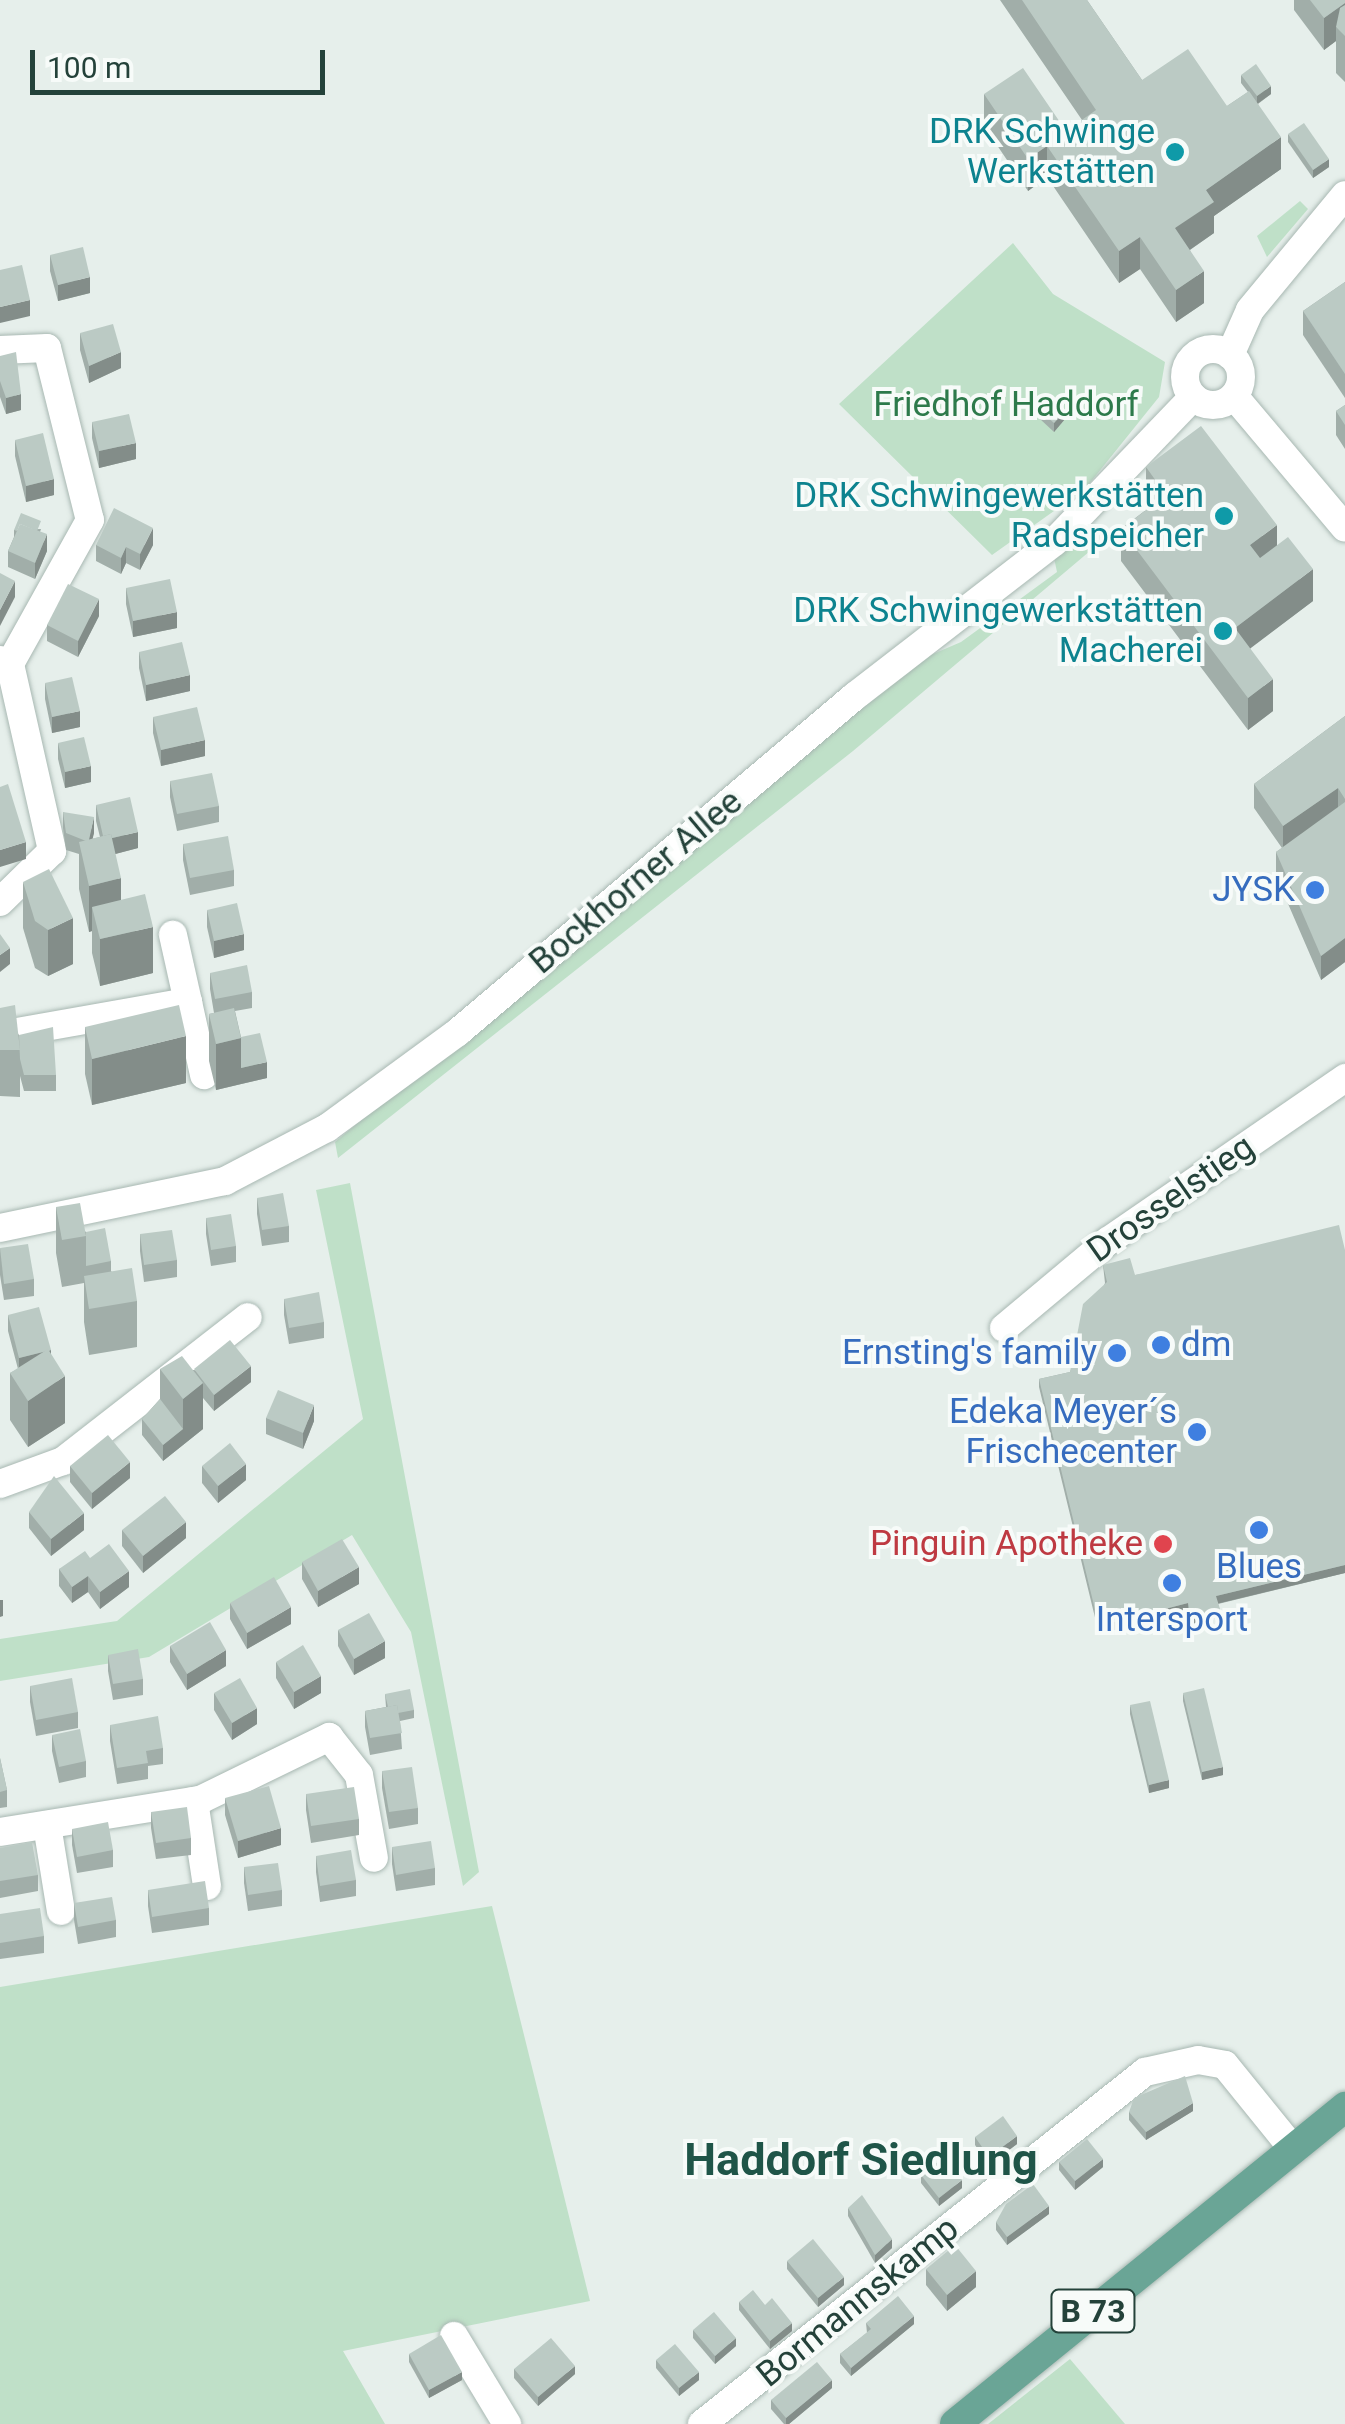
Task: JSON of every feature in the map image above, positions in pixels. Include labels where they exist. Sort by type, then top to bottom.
[{"type":"main road","name":"B 73","points":[[955,2424],[1345,2107]]},
{"type":"street","points":[[1230,354],[1250,310],[1345,194]]},
{"type":"street","points":[[0,350],[47,348],[90,520],[5,662],[52,852],[0,902]]},
{"type":"street","points":[[1207,349],[1230,354],[1241,376],[1234,396],[1214,405],[1193,397],[1189,362],[1207,349]]},
{"type":"street","points":[[1234,396],[1345,528]]},
{"type":"street","name":"Bockhorner Allee","points":[[0,1228],[225,1181],[327,1128],[458,1032],[854,696],[1054,542],[1193,397]]},
{"type":"street","points":[[173,935],[204,1075]]},
{"type":"street","points":[[0,1035],[188,1002]]},
{"type":"street","name":"Drosselstieg","points":[[1004,1328],[1095,1251],[1345,1078]]},
{"type":"street","points":[[0,1484],[63,1461],[248,1317]]},
{"type":"street","points":[[0,1832],[194,1801],[329,1737],[359,1775],[374,1858]]},
{"type":"street","points":[[194,1801],[208,1886]]},
{"type":"street","points":[[47,1824],[58,1911]]},
{"type":"street","name":"Bormannskamp","points":[[702,2424],[1145,2072],[1198,2060],[1225,2066],[1293,2149]]},
{"type":"street","points":[[454,2336],[507,2424]]},
{"type":"green space","points":[[1300,201],[1308,209],[1267,257],[1257,236]]},
{"type":"green space","name":"Friedhof Haddorf","points":[[1013,243],[1053,294],[1165,362],[1159,397],[1085,489],[992,555],[839,404]]},
{"type":"green space","points":[[1082,535],[1090,551],[853,751],[338,1158],[335,1142],[903,667],[961,642],[1057,572],[1054,558]]},
{"type":"green space","points":[[350,1183],[479,1872],[463,1886],[411,1632],[352,1535],[149,1657],[0,1681],[0,1639],[117,1621],[363,1419],[316,1190]]},
{"type":"green space","points":[[492,1906],[590,2301],[343,2351],[385,2424],[0,2424],[0,1987]]},
{"type":"green space","points":[[1070,2359],[1125,2424],[988,2424]]},
{"type":"building","name":"DRK Schwinge Werkstätten","points":[[1022,0],[1087,0],[1142,80],[1188,49],[1227,106],[1249,91],[1281,137],[1206,190],[1214,202],[1175,228],[1204,271],[1176,290],[1140,237],[1119,251],[1047,146],[1028,159],[984,94],[1023,68],[1066,131],[1096,110]]},
{"type":"building","points":[[1310,0],[1345,0],[1345,3],[1324,18]]},
{"type":"building","points":[[1345,5],[1345,36],[1336,27],[1340,8]]},
{"type":"building","points":[[1256,64],[1271,86],[1257,96],[1241,75]]},
{"type":"building","points":[[1304,123],[1329,159],[1313,170],[1288,134]]},
{"type":"building","points":[[83,247],[90,277],[58,285],[50,255]]},
{"type":"building","points":[[22,265],[30,300],[0,307],[0,270]]},
{"type":"building","points":[[1345,282],[1345,374],[1303,311]]},
{"type":"building","points":[[113,324],[121,352],[89,366],[80,333]]},
{"type":"building","points":[[16,352],[21,394],[6,398],[0,381],[0,356]]},
{"type":"building","points":[[1052,398],[1065,411],[1054,423],[1040,411]]},
{"type":"building","points":[[1345,405],[1345,425],[1336,411]]},
{"type":"building","points":[[129,414],[136,443],[99,451],[92,422]]},
{"type":"building","points":[[1201,426],[1277,525],[1250,545],[1260,558],[1288,537],[1313,569],[1235,628],[1273,679],[1248,698],[1121,529],[1166,495],[1146,467]]},
{"type":"building","points":[[43,433],[54,479],[26,486],[15,440]]},
{"type":"building","points":[[114,508],[153,528],[140,554],[126,547],[121,558],[96,545]]},
{"type":"building","points":[[21,513],[41,521],[37,531],[20,524],[14,530]]},
{"type":"building","points":[[20,524],[47,534],[35,563],[8,551]]},
{"type":"building","points":[[0,573],[15,581],[0,610]]},
{"type":"building","points":[[170,579],[177,612],[133,621],[126,588]]},
{"type":"building","points":[[68,584],[99,599],[78,641],[47,625]]},
{"type":"building","points":[[182,642],[190,675],[146,685],[139,652]]},
{"type":"building","points":[[72,677],[80,711],[52,717],[45,683]]},
{"type":"building","points":[[197,707],[205,740],[161,750],[153,717]]},
{"type":"building","points":[[1345,716],[1345,799],[1338,788],[1283,826],[1254,784]]},
{"type":"building","points":[[84,737],[91,766],[65,772],[58,743]]},
{"type":"building","points":[[212,773],[219,806],[177,814],[170,781]]},
{"type":"building","points":[[8,784],[26,842],[0,850],[0,787]]},
{"type":"building","points":[[130,797],[138,832],[112,838],[111,834],[103,836],[96,805]]},
{"type":"building","name":"JYSK","points":[[1345,802],[1345,938],[1321,956],[1276,852]]},
{"type":"building","points":[[63,812],[94,817],[89,840],[66,833]]},
{"type":"building","points":[[111,834],[121,878],[89,886],[79,842]]},
{"type":"building","points":[[228,836],[234,870],[190,878],[183,844]]},
{"type":"building","points":[[49,869],[73,918],[48,930],[35,921],[23,882]]},
{"type":"building","points":[[145,894],[153,927],[100,939],[92,907]]},
{"type":"building","points":[[237,903],[244,934],[214,941],[207,910]]},
{"type":"building","points":[[0,934],[10,948],[0,955]]},
{"type":"building","points":[[247,965],[252,992],[215,999],[210,973]]},
{"type":"building","points":[[15,1005],[20,1050],[0,1050],[0,1008]]},
{"type":"building","points":[[179,1005],[186,1036],[92,1059],[85,1027]]},
{"type":"building","points":[[234,1008],[241,1038],[216,1044],[209,1014]]},
{"type":"building","points":[[53,1027],[56,1075],[24,1075],[19,1035]]},
{"type":"building","points":[[260,1033],[267,1062],[241,1068],[241,1037]]},
{"type":"building","points":[[283,1193],[289,1226],[262,1230],[257,1198]]},
{"type":"building","points":[[80,1203],[86,1236],[62,1240],[56,1207]]},
{"type":"building","points":[[231,1214],[236,1246],[211,1250],[206,1218]]},
{"type":"building","name":"Edeka Meyer´s Frischecenter","points":[[1339,1225],[1345,1250],[1345,1565],[1216,1596],[1220,1609],[1191,1616],[1188,1603],[1099,1626],[1039,1379],[1070,1372],[1083,1304],[1107,1282],[1103,1265],[1130,1258],[1135,1275]]},
{"type":"building","points":[[105,1228],[111,1261],[86,1266],[86,1232]]},
{"type":"building","points":[[172,1230],[177,1260],[144,1265],[140,1234]]},
{"type":"building","points":[[28,1244],[34,1279],[4,1284],[0,1248]]},
{"type":"building","points":[[132,1268],[137,1301],[89,1309],[84,1276]]},
{"type":"building","points":[[319,1292],[324,1322],[289,1328],[284,1299]]},
{"type":"building","points":[[39,1307],[51,1350],[19,1358],[8,1315]]},
{"type":"building","points":[[230,1340],[251,1366],[214,1395],[194,1369]]},
{"type":"building","points":[[48,1349],[65,1376],[28,1401],[10,1373]]},
{"type":"building","points":[[182,1356],[203,1383],[183,1399],[160,1369]]},
{"type":"building","points":[[278,1390],[314,1405],[303,1433],[266,1418]]},
{"type":"building","points":[[160,1399],[183,1429],[163,1445],[142,1419]]},
{"type":"building","points":[[108,1435],[130,1462],[92,1493],[70,1466]]},
{"type":"building","points":[[230,1443],[246,1464],[218,1486],[202,1466]]},
{"type":"building","points":[[54,1476],[84,1513],[51,1539],[29,1512]]},
{"type":"building","points":[[165,1496],[186,1522],[143,1556],[122,1530]]},
{"type":"building","points":[[342,1539],[359,1567],[318,1591],[302,1562]]},
{"type":"building","points":[[109,1544],[129,1571],[100,1592],[88,1576],[72,1587],[59,1569],[85,1551],[90,1558]]},
{"type":"building","points":[[274,1577],[291,1607],[247,1633],[230,1603]]},
{"type":"building","points":[[369,1613],[385,1641],[354,1659],[338,1630]]},
{"type":"building","points":[[210,1622],[226,1650],[187,1674],[170,1646]]},
{"type":"building","points":[[303,1645],[321,1676],[294,1692],[276,1662]]},
{"type":"building","points":[[138,1649],[143,1679],[113,1684],[108,1655]]},
{"type":"building","points":[[72,1678],[78,1712],[36,1720],[30,1686]]},
{"type":"building","points":[[240,1678],[257,1708],[232,1723],[214,1693]]},
{"type":"building","points":[[1204,1688],[1223,1767],[1202,1772],[1183,1693]]},
{"type":"building","points":[[410,1689],[414,1710],[398,1713],[397,1705],[388,1707],[385,1694]]},
{"type":"building","points":[[1150,1701],[1169,1780],[1149,1785],[1130,1705]]},
{"type":"building","points":[[397,1705],[402,1733],[370,1738],[365,1711]]},
{"type":"building","points":[[158,1716],[163,1748],[146,1751],[148,1763],[117,1768],[110,1725]]},
{"type":"building","points":[[80,1729],[86,1761],[59,1767],[52,1735]]},
{"type":"building","points":[[0,1758],[7,1790],[0,1792]]},
{"type":"building","points":[[412,1767],[418,1808],[389,1812],[382,1771]]},
{"type":"building","points":[[269,1786],[281,1828],[238,1841],[225,1798]]},
{"type":"building","points":[[354,1787],[359,1819],[311,1826],[306,1794]]},
{"type":"building","points":[[187,1807],[191,1838],[156,1843],[151,1812]]},
{"type":"building","points":[[108,1822],[113,1850],[77,1857],[72,1829]]},
{"type":"building","points":[[431,1841],[435,1868],[396,1875],[392,1847]]},
{"type":"building","points":[[32,1842],[38,1875],[0,1881],[0,1848]]},
{"type":"building","points":[[351,1850],[356,1880],[320,1886],[316,1856]]},
{"type":"building","points":[[278,1863],[282,1890],[248,1895],[244,1867]]},
{"type":"building","points":[[205,1881],[209,1908],[152,1917],[148,1890]]},
{"type":"building","points":[[112,1897],[116,1920],[78,1927],[74,1903]]},
{"type":"building","points":[[40,1908],[44,1936],[0,1943],[0,1914]]},
{"type":"building","points":[[1185,2076],[1193,2103],[1146,2132],[1129,2112],[1134,2098]]},
{"type":"building","points":[[1003,2116],[1017,2136],[989,2157],[975,2137]]},
{"type":"building","points":[[1087,2139],[1103,2159],[1075,2181],[1059,2162]]},
{"type":"building","points":[[944,2157],[962,2180],[939,2198],[921,2175]]},
{"type":"building","points":[[1033,2184],[1049,2206],[1007,2237],[996,2222],[1006,2204]]},
{"type":"building","points":[[862,2195],[892,2239],[875,2255],[848,2208]]},
{"type":"building","points":[[813,2239],[844,2277],[818,2298],[787,2261]]},
{"type":"building","points":[[955,2245],[976,2271],[947,2295],[926,2269]]},
{"type":"building","points":[[753,2290],[765,2305],[772,2298],[792,2323],[770,2341],[739,2302]]},
{"type":"building","points":[[898,2296],[914,2316],[851,2368],[840,2354],[871,2329],[866,2323]]},
{"type":"building","points":[[714,2312],[736,2338],[715,2356],[693,2330]]},
{"type":"building","points":[[441,2335],[462,2372],[429,2390],[409,2354]]},
{"type":"building","points":[[551,2338],[575,2366],[538,2397],[514,2369]]},
{"type":"building","points":[[675,2344],[699,2372],[679,2388],[656,2360]]},
{"type":"building","points":[[817,2362],[832,2380],[786,2418],[771,2400]]},
{"type":"place","name":"DRK Schwinge Werkstätten","points":[[1175,152]]},
{"type":"place","name":"DRK Schwingewerkstätten Radspeicher","points":[[1224,516]]},
{"type":"place","name":"DRK Schwingewerkstätten Macherei","points":[[1223,631]]},
{"type":"place","name":"JYSK","points":[[1315,890]]},
{"type":"place","name":"dm","points":[[1161,1345]]},
{"type":"place","name":"Ernsting's family","points":[[1117,1353]]},
{"type":"place","name":"Edeka Meyer´s Frischecenter","points":[[1197,1432]]},
{"type":"place","name":"Blues","points":[[1259,1530]]},
{"type":"place","name":"Pinguin Apotheke","points":[[1163,1544]]},
{"type":"place","name":"Intersport","points":[[1172,1583]]},
{"type":"district","name":"Haddorf Siedlung","points":[[861,2160]]}]
